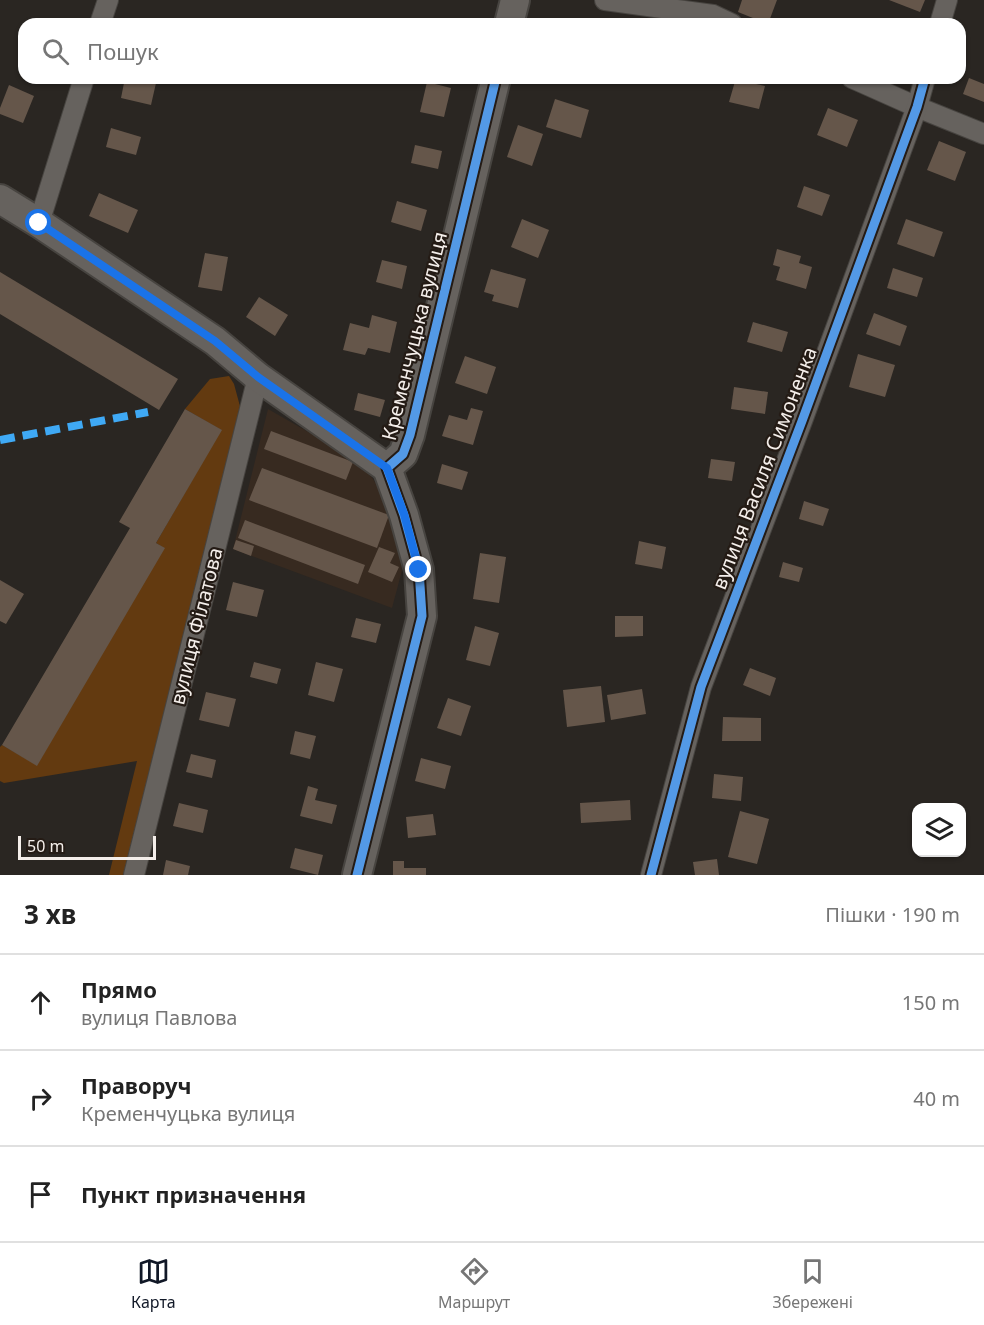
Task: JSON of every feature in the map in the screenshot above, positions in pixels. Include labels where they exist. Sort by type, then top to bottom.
[{"type":"street","points":[[102,18],[108,0]]},
{"type":"street","points":[[510,18],[515,0]]},
{"type":"street","points":[[605,0],[715,8]]},
{"type":"street","points":[[942,18],[947,0]]},
{"type":"street","points":[[39,223],[82,84]]},
{"type":"street","name":"Кременчуцька вулиця","points":[[357,875],[422,616],[419,570],[404,514],[387,468],[403,454],[410,435],[495,84]]},
{"type":"street","points":[[865,84],[984,134]]},
{"type":"street","name":"вулиця Василя Симоненка","points":[[651,875],[701,687],[917,107],[923,84]]},
{"type":"street","points":[[0,199],[215,341],[258,377],[387,468]]},
{"type":"street","name":"вулиця Філатова","points":[[134,875],[258,377]]},
{"type":"shaded area","points":[[229,376],[234,384],[241,410],[127,875],[109,875],[137,761],[4,783],[0,781],[0,747],[2,745],[37,765],[164,548],[156,543],[221,430],[185,409],[210,379]]},
{"type":"shaded area","points":[[268,409],[354,458],[373,479],[398,522],[404,563],[392,608],[233,549]]},
{"type":"building","points":[[742,0],[777,0],[770,18],[753,18],[738,12]]},
{"type":"building","points":[[889,0],[925,0],[920,12]]},
{"type":"building","points":[[969,78],[984,84],[984,102],[963,94]]},
{"type":"building","points":[[124,84],[156,84],[151,105],[121,98]]},
{"type":"building","points":[[427,84],[451,88],[444,117],[420,112]]},
{"type":"building","points":[[734,84],[765,86],[759,109],[729,102]]},
{"type":"building","points":[[9,85],[34,96],[23,123],[0,114]]},
{"type":"building","points":[[555,99],[589,110],[581,138],[546,127]]},
{"type":"building","points":[[828,108],[858,120],[847,147],[817,135]]},
{"type":"building","points":[[518,125],[543,134],[532,166],[507,157]]},
{"type":"building","points":[[111,128],[141,137],[136,155],[106,147]]},
{"type":"building","points":[[939,141],[966,152],[955,181],[927,170]]},
{"type":"building","points":[[415,145],[442,151],[438,169],[411,163]]},
{"type":"building","points":[[804,186],[830,195],[822,216],[797,207]]},
{"type":"building","points":[[99,193],[138,210],[128,233],[89,216]]},
{"type":"building","points":[[397,201],[427,210],[421,231],[391,222]]},
{"type":"building","points":[[522,219],[549,230],[538,258],[511,247]]},
{"type":"building","points":[[906,219],[943,232],[934,257],[897,244]]},
{"type":"building","points":[[777,249],[801,256],[799,263],[812,267],[806,289],[776,280],[780,267],[773,265]]},
{"type":"building","points":[[205,253],[228,257],[222,291],[198,287]]},
{"type":"building","points":[[382,260],[407,266],[402,289],[376,282]]},
{"type":"building","points":[[893,268],[923,278],[917,297],[887,288]]},
{"type":"building","points":[[491,269],[526,279],[518,308],[492,301],[494,295],[484,292]]},
{"type":"building","points":[[0,272],[178,379],[159,410],[0,314]]},
{"type":"building","points":[[259,297],[288,315],[275,336],[246,317]]},
{"type":"building","points":[[874,313],[907,326],[900,346],[866,334]]},
{"type":"building","points":[[372,315],[397,322],[390,353],[368,348],[365,355],[343,350],[350,323],[369,328]]},
{"type":"building","points":[[753,322],[788,332],[782,352],[747,342]]},
{"type":"building","points":[[858,354],[895,365],[885,397],[849,387]]},
{"type":"building","points":[[465,356],[496,367],[487,394],[455,383]]},
{"type":"building","points":[[734,387],[768,392],[765,414],[731,409]]},
{"type":"building","points":[[358,393],[385,400],[380,417],[354,410]]},
{"type":"building","points":[[471,408],[483,411],[473,445],[442,436],[449,415],[467,420]]},
{"type":"building","points":[[185,409],[222,430],[156,543],[165,548],[37,766],[2,745],[130,528],[119,522]]},
{"type":"building","points":[[271,431],[353,462],[346,480],[264,449]]},
{"type":"building","points":[[711,459],[735,462],[732,481],[708,478]]},
{"type":"building","points":[[442,464],[468,472],[462,490],[437,483]]},
{"type":"building","points":[[262,468],[389,515],[377,548],[249,500]]},
{"type":"building","points":[[804,501],[829,509],[823,526],[799,519]]},
{"type":"building","points":[[245,520],[365,565],[358,584],[238,538]]},
{"type":"building","points":[[236,540],[254,546],[251,556],[233,549]]},
{"type":"building","points":[[639,541],[666,547],[662,569],[635,564]]},
{"type":"building","points":[[379,547],[395,553],[390,563],[399,567],[392,582],[368,572]]},
{"type":"building","points":[[480,553],[506,557],[499,603],[473,599]]},
{"type":"building","points":[[783,562],[803,568],[799,582],[779,577]]},
{"type":"building","points":[[0,580],[24,594],[6,624],[0,621]]},
{"type":"building","points":[[233,582],[264,590],[257,617],[226,610]]},
{"type":"building","points":[[615,616],[643,616],[643,636],[615,637]]},
{"type":"building","points":[[356,618],[381,624],[376,643],[351,637]]},
{"type":"building","points":[[475,626],[499,633],[490,666],[466,660]]},
{"type":"building","points":[[254,662],[281,669],[277,684],[250,677]]},
{"type":"building","points":[[316,662],[343,669],[334,702],[308,695]]},
{"type":"building","points":[[750,668],[776,678],[770,696],[743,685]]},
{"type":"building","points":[[601,686],[605,722],[567,727],[563,690]]},
{"type":"building","points":[[642,689],[646,714],[611,720],[607,695]]},
{"type":"building","points":[[206,692],[236,699],[229,727],[199,720]]},
{"type":"building","points":[[448,698],[471,706],[461,736],[437,728]]},
{"type":"building","points":[[723,717],[761,718],[761,741],[722,741]]},
{"type":"building","points":[[295,731],[316,736],[310,759],[290,754]]},
{"type":"building","points":[[191,754],[216,760],[212,778],[186,772]]},
{"type":"building","points":[[421,758],[451,766],[445,789],[415,781]]},
{"type":"building","points":[[714,774],[743,777],[741,801],[712,798]]},
{"type":"building","points":[[308,786],[318,789],[315,800],[337,805],[332,824],[300,816]]},
{"type":"building","points":[[630,800],[631,820],[581,823],[580,803]]},
{"type":"building","points":[[179,803],[208,810],[203,833],[173,826]]},
{"type":"building","points":[[740,811],[769,819],[757,864],[728,857]]},
{"type":"building","points":[[433,814],[436,835],[408,838],[406,817]]},
{"type":"building","points":[[295,848],[323,855],[318,875],[290,868]]},
{"type":"building","points":[[717,859],[719,875],[695,875],[693,862]]},
{"type":"building","points":[[166,860],[190,866],[188,875],[163,875]]},
{"type":"building","points":[[393,861],[404,861],[404,868],[426,868],[426,875],[393,875]]},
{"type":"marked path","points":[[0,440],[148,412]]},
{"type":"cycle path","points":[[357,875],[422,616],[419,570],[404,515],[387,468],[403,454],[410,435],[495,84]]},
{"type":"cycle path","points":[[651,875],[701,687],[802,421],[917,107],[923,84]]},
{"type":"route","points":[[39,223],[215,341],[258,377],[387,468],[404,514],[419,570]]}]
